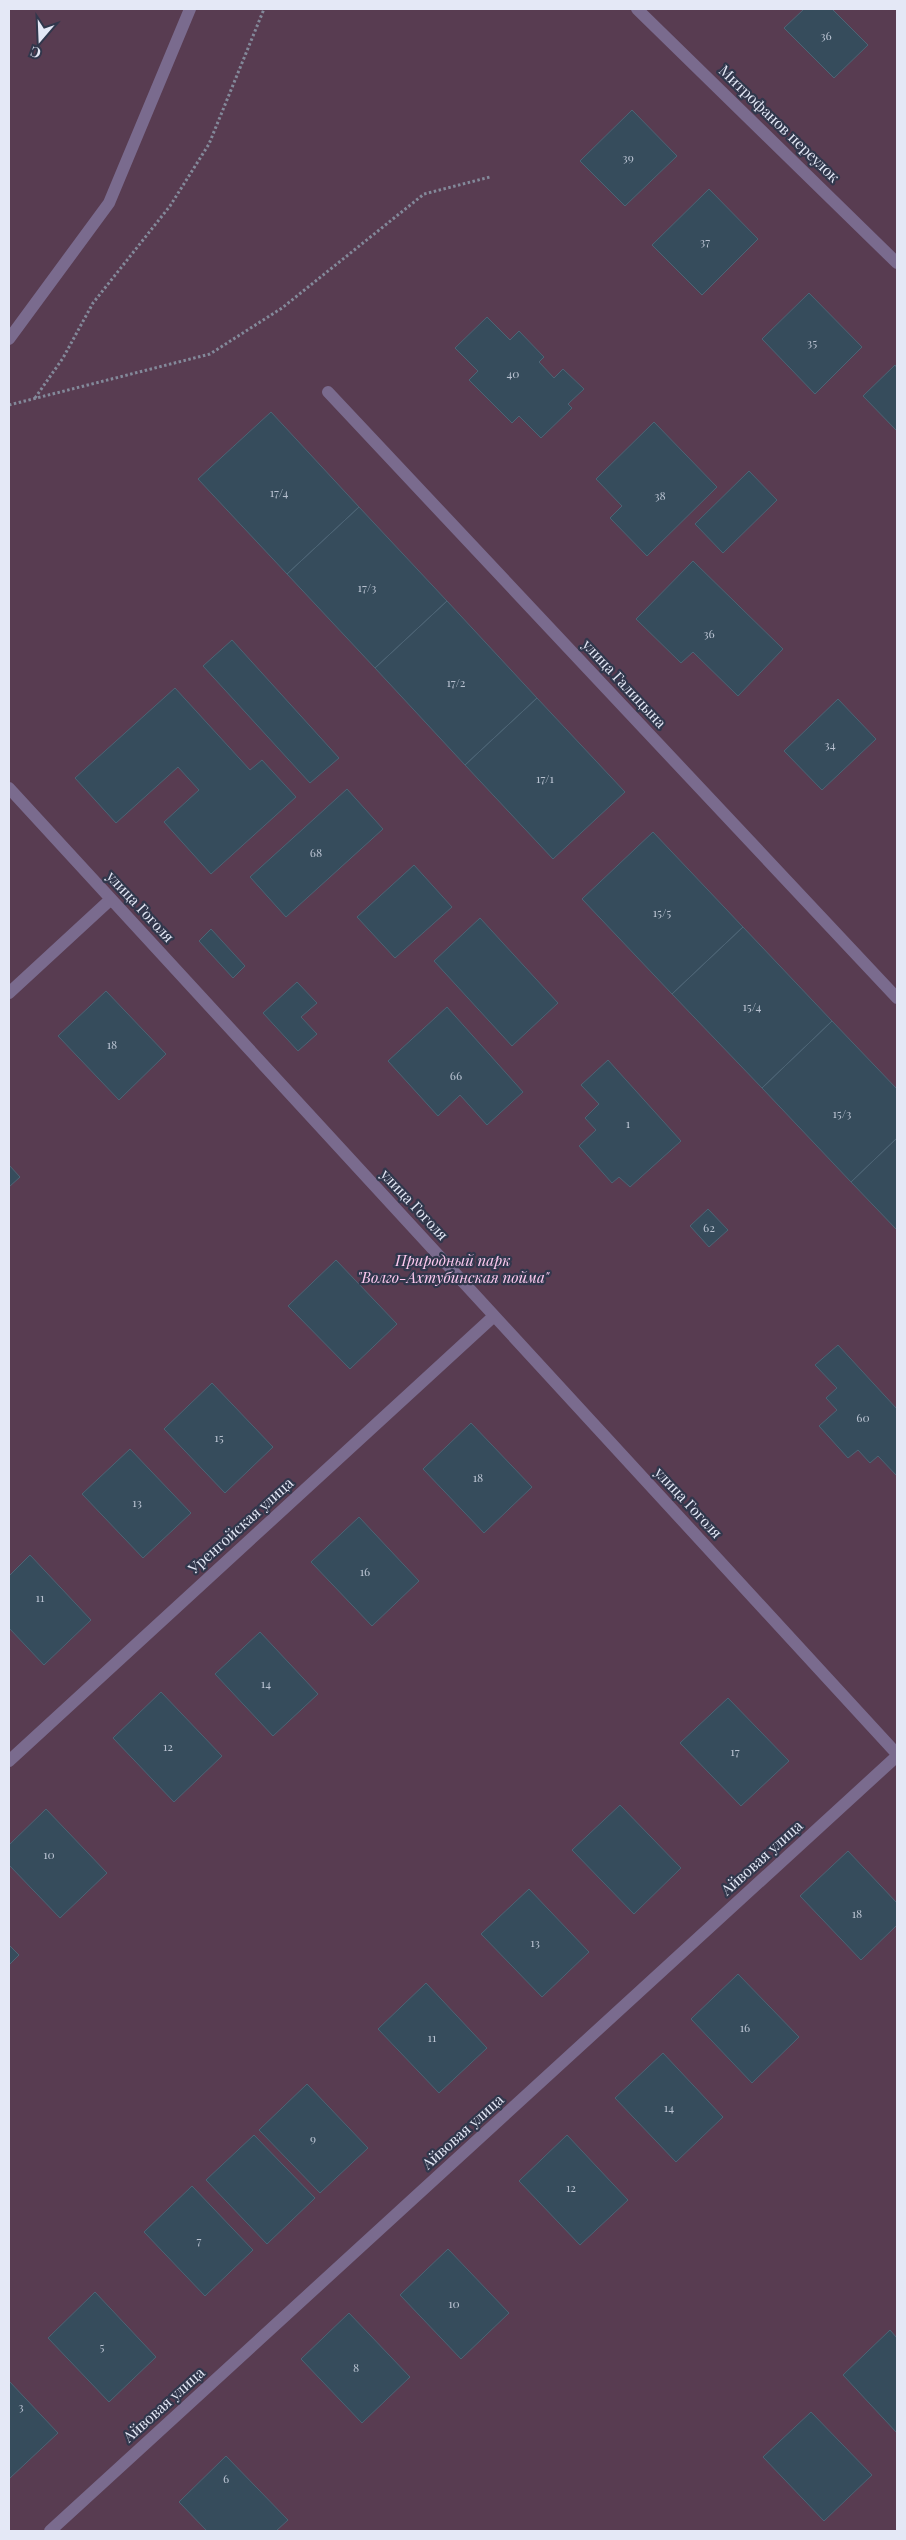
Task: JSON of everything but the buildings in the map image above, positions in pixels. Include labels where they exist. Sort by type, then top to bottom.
[{"type":"street","points":[[9,339],[109,204],[190,9]]},
{"type":"street","name":"Митрофанов переулок","points":[[638,9],[897,263]]},
{"type":"street","name":"улица Галицына","points":[[328,392],[897,998]]},
{"type":"street","name":"улица Гоголя","points":[[9,788],[897,1755]]},
{"type":"street","points":[[9,993],[111,899]]},
{"type":"street","name":"Уренгойская улица","points":[[9,1760],[494,1316]]},
{"type":"street","name":"Айвовая улица","points":[[50,2531],[897,1755]]},
{"type":"path","points":[[35,399],[63,358],[93,303],[170,206],[209,144],[264,9]]},
{"type":"path","points":[[9,405],[210,354],[282,308],[424,194],[490,177]]},
{"type":"green space","name":"Природный парк \"Волго-Ахтубинская пойма\"","points":[[9,9],[897,9],[897,2531],[9,2531]]}]
